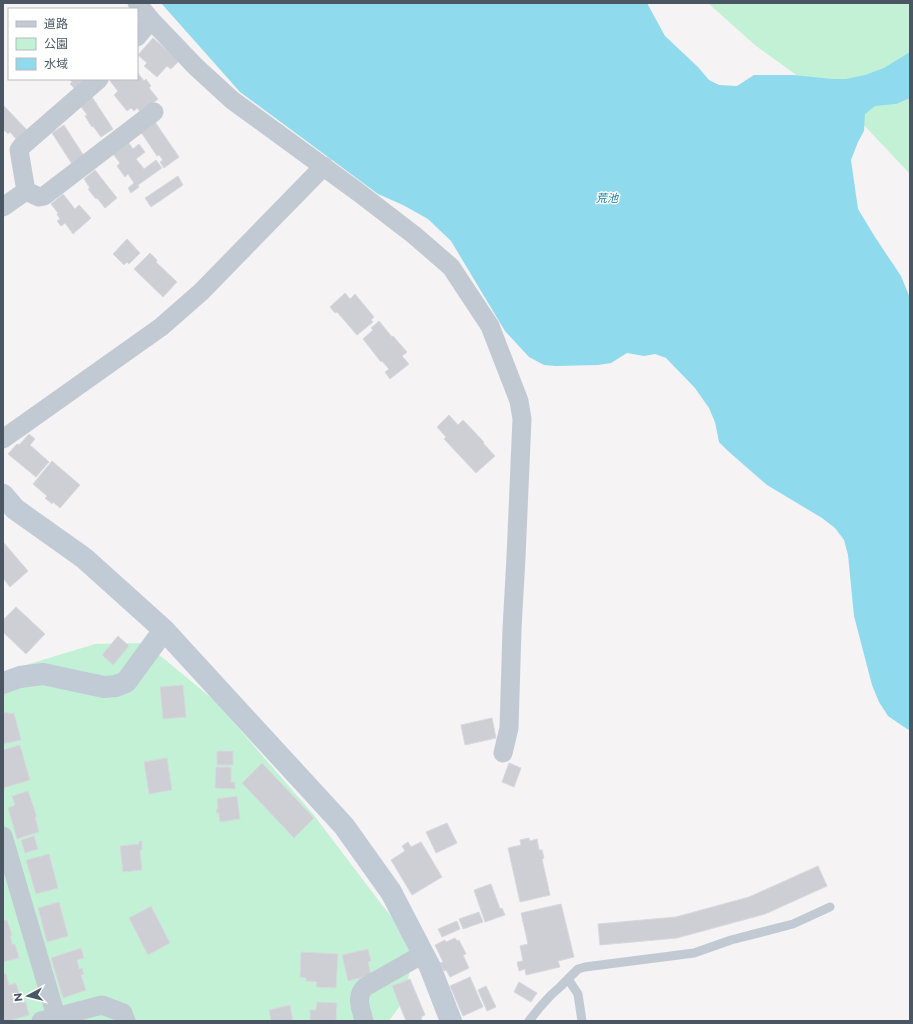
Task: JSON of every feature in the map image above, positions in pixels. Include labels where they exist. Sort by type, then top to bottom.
[{"type":"street","points":[[137,3],[151,20],[196,67],[232,100],[324,166],[414,235],[451,267],[490,326],[519,401],[522,419],[509,728],[503,753]]},
{"type":"street","points":[[138,36],[151,20]]},
{"type":"street","points":[[26,191],[19,150],[98,80]]},
{"type":"street","points":[[26,191],[39,197],[44,196],[154,112]]},
{"type":"street","points":[[3,439],[162,327],[201,292],[324,166]]},
{"type":"street","points":[[3,207],[26,191]]},
{"type":"street","points":[[3,495],[15,509],[84,558],[164,630],[344,826],[391,892],[430,967],[451,1021]]},
{"type":"street","points":[[3,683],[20,677],[42,674],[104,687],[116,686],[126,682],[164,630]]},
{"type":"street","points":[[3,836],[48,1019],[102,1005],[123,1013],[126,1021]]},
{"type":"street","points":[[364,1021],[359,1002],[361,991],[365,987],[423,954]]},
{"type":"lane","points":[[529,1021],[551,995],[578,969],[694,953],[731,940],[793,924],[830,907]]},
{"type":"lane","points":[[568,979],[578,994],[582,1021]]},
{"type":"green space","points":[[708,3],[910,3],[910,174],[860,121],[756,46]]},
{"type":"green space","points":[[145,643],[215,701],[313,814],[412,942],[412,962],[402,1003],[389,1021],[3,1021],[3,672],[95,644]]},
{"type":"water","name":"荒池","points":[[161,3],[647,3],[665,36],[698,67],[709,80],[719,85],[737,86],[754,75],[793,75],[846,79],[865,75],[884,68],[910,52],[910,98],[896,104],[875,106],[865,114],[864,131],[851,160],[858,209],[901,276],[910,298],[910,730],[888,716],[879,702],[872,685],[854,616],[848,555],[844,540],[835,528],[822,518],[767,485],[719,442],[715,422],[709,408],[695,388],[666,358],[655,354],[644,356],[627,353],[611,363],[598,365],[556,366],[544,365],[529,357],[505,331],[451,241],[428,219],[403,205],[378,194],[240,92]]},
{"type":"building","points":[[153,38],[179,61],[171,69],[167,66],[157,77],[144,66],[147,63],[138,55]]},
{"type":"building","points":[[138,73],[144,81],[146,79],[151,86],[149,88],[158,99],[141,113],[137,108],[134,111],[131,108],[127,111],[114,95],[118,91],[110,81],[138,80]]},
{"type":"building","points":[[70,80],[86,80],[75,89],[70,84],[72,82]]},
{"type":"building","points":[[92,97],[113,129],[101,137],[93,126],[92,127],[85,116],[87,115],[80,105]]},
{"type":"building","points":[[3,105],[28,131],[17,140],[10,132],[8,134],[3,129]]},
{"type":"building","points":[[155,122],[179,157],[164,168],[160,162],[163,160],[159,155],[157,156],[141,132]]},
{"type":"building","points":[[64,125],[84,156],[72,164],[52,133]]},
{"type":"building","points":[[128,142],[133,149],[139,144],[145,152],[136,159],[144,169],[156,160],[162,168],[138,185],[139,187],[131,193],[128,188],[134,183],[128,174],[125,177],[117,166],[120,163],[113,154]]},
{"type":"building","points":[[95,170],[117,198],[105,208],[88,189],[90,188],[84,179]]},
{"type":"building","points":[[178,176],[183,185],[151,207],[145,198]]},
{"type":"building","points":[[63,194],[75,209],[79,205],[91,218],[73,234],[65,223],[61,226],[57,221],[60,219],[57,214],[58,213],[51,204]]},
{"type":"building","points":[[127,239],[140,253],[129,264],[127,262],[124,265],[113,254]]},
{"type":"building","points":[[150,253],[157,260],[156,262],[177,282],[163,297],[134,269]]},
{"type":"building","points":[[345,293],[350,299],[355,294],[374,317],[371,320],[373,322],[357,335],[337,312],[335,313],[330,307]]},
{"type":"building","points":[[379,321],[407,352],[402,356],[409,364],[390,379],[385,372],[389,369],[382,361],[381,362],[363,339],[373,330],[371,328]]},
{"type":"building","points":[[449,415],[458,425],[463,420],[495,456],[476,473],[444,439],[446,437],[437,427]]},
{"type":"building","points":[[29,434],[35,439],[30,445],[49,462],[36,477],[8,454]]},
{"type":"building","points":[[52,461],[80,485],[60,508],[45,498],[47,496],[33,484]]},
{"type":"building","points":[[4,543],[28,571],[10,587],[3,578]]},
{"type":"building","points":[[16,607],[45,634],[26,654],[3,632],[3,620]]},
{"type":"building","points":[[118,636],[129,646],[113,665],[102,655]]},
{"type":"building","points":[[183,685],[186,717],[163,719],[160,687]]},
{"type":"building","points":[[8,712],[9,714],[14,713],[21,740],[3,744],[3,713]]},
{"type":"building","points":[[492,718],[496,738],[465,745],[461,725]]},
{"type":"building","points":[[20,745],[30,780],[3,788],[3,750]]},
{"type":"building","points":[[217,751],[233,751],[233,765],[217,765]]},
{"type":"building","points":[[167,758],[172,790],[149,794],[144,762]]},
{"type":"building","points":[[262,763],[314,818],[294,838],[242,783]]},
{"type":"building","points":[[509,763],[521,768],[514,787],[502,782]]},
{"type":"building","points":[[216,767],[231,767],[231,782],[235,782],[235,789],[215,788]]},
{"type":"building","points":[[28,791],[37,817],[35,817],[39,832],[17,839],[8,808],[15,805],[12,796]]},
{"type":"building","points":[[237,796],[240,819],[220,822],[219,813],[217,813],[216,809],[218,809],[217,799]]},
{"type":"building","points":[[447,823],[457,843],[436,853],[426,832]]},
{"type":"building","points":[[34,836],[38,849],[25,853],[21,840]]},
{"type":"building","points":[[529,838],[530,841],[537,839],[539,850],[542,850],[544,858],[542,859],[550,895],[520,902],[508,848],[521,845],[520,840]]},
{"type":"building","points":[[139,841],[142,841],[142,850],[140,850],[142,870],[123,872],[120,846],[139,844]]},
{"type":"building","points":[[408,842],[411,847],[421,842],[442,877],[412,895],[391,860],[405,851],[402,846]]},
{"type":"building","points":[[49,854],[58,888],[36,894],[26,860]]},
{"type":"building","points":[[818,866],[827,886],[765,914],[677,938],[600,945],[598,924],[676,917],[749,897]]},
{"type":"building","points":[[491,884],[500,909],[502,908],[505,915],[485,922],[474,890]]},
{"type":"building","points":[[59,902],[68,936],[47,942],[38,908]]},
{"type":"building","points":[[561,904],[574,957],[558,961],[560,967],[526,975],[525,969],[519,971],[517,962],[523,961],[520,946],[528,944],[521,913]]},
{"type":"building","points":[[151,906],[170,943],[148,955],[129,918]]},
{"type":"building","points":[[479,912],[483,922],[463,929],[459,919]]},
{"type":"building","points":[[7,920],[12,935],[10,936],[12,944],[15,944],[19,958],[3,962],[3,921]]},
{"type":"building","points":[[457,921],[460,929],[442,937],[438,929]]},
{"type":"building","points":[[455,938],[457,941],[459,940],[466,954],[463,955],[469,968],[450,977],[446,970],[444,971],[440,963],[443,962],[435,945],[445,940],[446,942]]},
{"type":"building","points":[[81,948],[84,958],[77,960],[79,969],[82,968],[84,974],[81,975],[86,990],[63,998],[51,958]]},
{"type":"building","points":[[368,949],[371,961],[368,962],[371,975],[348,981],[342,955]]},
{"type":"building","points":[[301,952],[338,954],[336,988],[316,987],[317,982],[306,981],[306,978],[300,977]]},
{"type":"building","points":[[6,974],[9,985],[16,983],[22,1003],[26,1002],[29,1015],[9,1021],[3,1021],[3,975]]},
{"type":"building","points":[[470,977],[483,1007],[463,1016],[450,986]]},
{"type":"building","points":[[410,979],[425,1015],[421,1017],[422,1021],[406,1021],[392,986]]},
{"type":"building","points":[[519,982],[537,993],[531,1002],[514,992]]},
{"type":"building","points":[[486,986],[496,1007],[487,1011],[478,990]]},
{"type":"building","points":[[317,1002],[337,1003],[336,1021],[310,1021],[310,1010],[316,1010]]},
{"type":"building","points":[[290,1005],[293,1021],[271,1021],[269,1010]]}]
